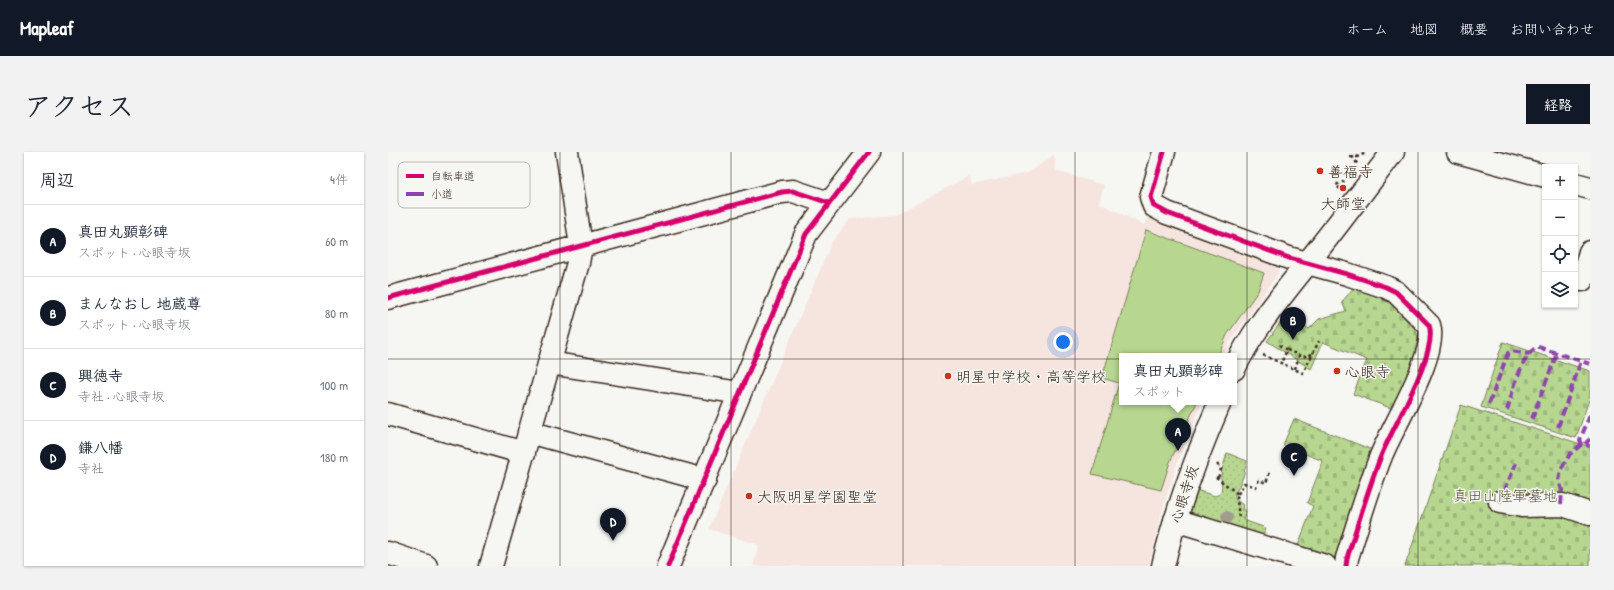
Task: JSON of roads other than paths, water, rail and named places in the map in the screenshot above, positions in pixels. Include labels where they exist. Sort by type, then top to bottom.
[{"type":"street","points":[[491,566],[578,264],[581,246],[567,152]]},
{"type":"street","points":[[668,566],[806,234],[868,152]]},
{"type":"street","points":[[1164,152],[1150,197],[1154,206],[1167,213],[1289,258],[1347,274],[1396,292],[1429,325],[1430,331],[1423,366],[1380,458],[1347,558],[1346,566]]},
{"type":"street","points":[[1237,363],[1245,346],[1280,296],[1308,263],[1393,152]]},
{"type":"street","points":[[1458,152],[1542,175]]},
{"type":"street","points":[[1578,185],[1590,188]]},
{"type":"street","points":[[388,298],[782,192],[792,191],[828,203]]},
{"type":"street","points":[[1582,280],[1590,252]]},
{"type":"street","points":[[549,363],[740,394]]},
{"type":"street","name":"心眼寺坂","points":[[1162,566],[1196,456],[1219,405]]},
{"type":"street","points":[[388,414],[524,453]]},
{"type":"street","points":[[529,432],[705,480]]},
{"type":"street","points":[[1500,502],[1522,506],[1563,505],[1590,514]]},
{"type":"street","points":[[1175,520],[1325,566]]},
{"type":"street","points":[[388,553],[426,566]]},
{"type":"place","name":"善福寺","points":[[1320,171]]},
{"type":"place","name":"大師堂","points":[[1343,188]]},
{"type":"place","name":"まんなおし 地蔵尊","points":[[1293,340]]},
{"type":"place","name":"心眼寺","points":[[1337,371]]},
{"type":"place","name":"明星中学校・高等学校","points":[[948,376]]},
{"type":"place","name":"真田丸顕彰碑","points":[[1178,451]]},
{"type":"place","name":"興徳寺","points":[[1294,476]]},
{"type":"place","name":"大阪明星学園聖堂","points":[[749,496]]},
{"type":"place","name":"鎌八幡","points":[[613,541]]},
{"type":"park label","name":"真田山陸軍墓地","points":[[1505,495]]}]
